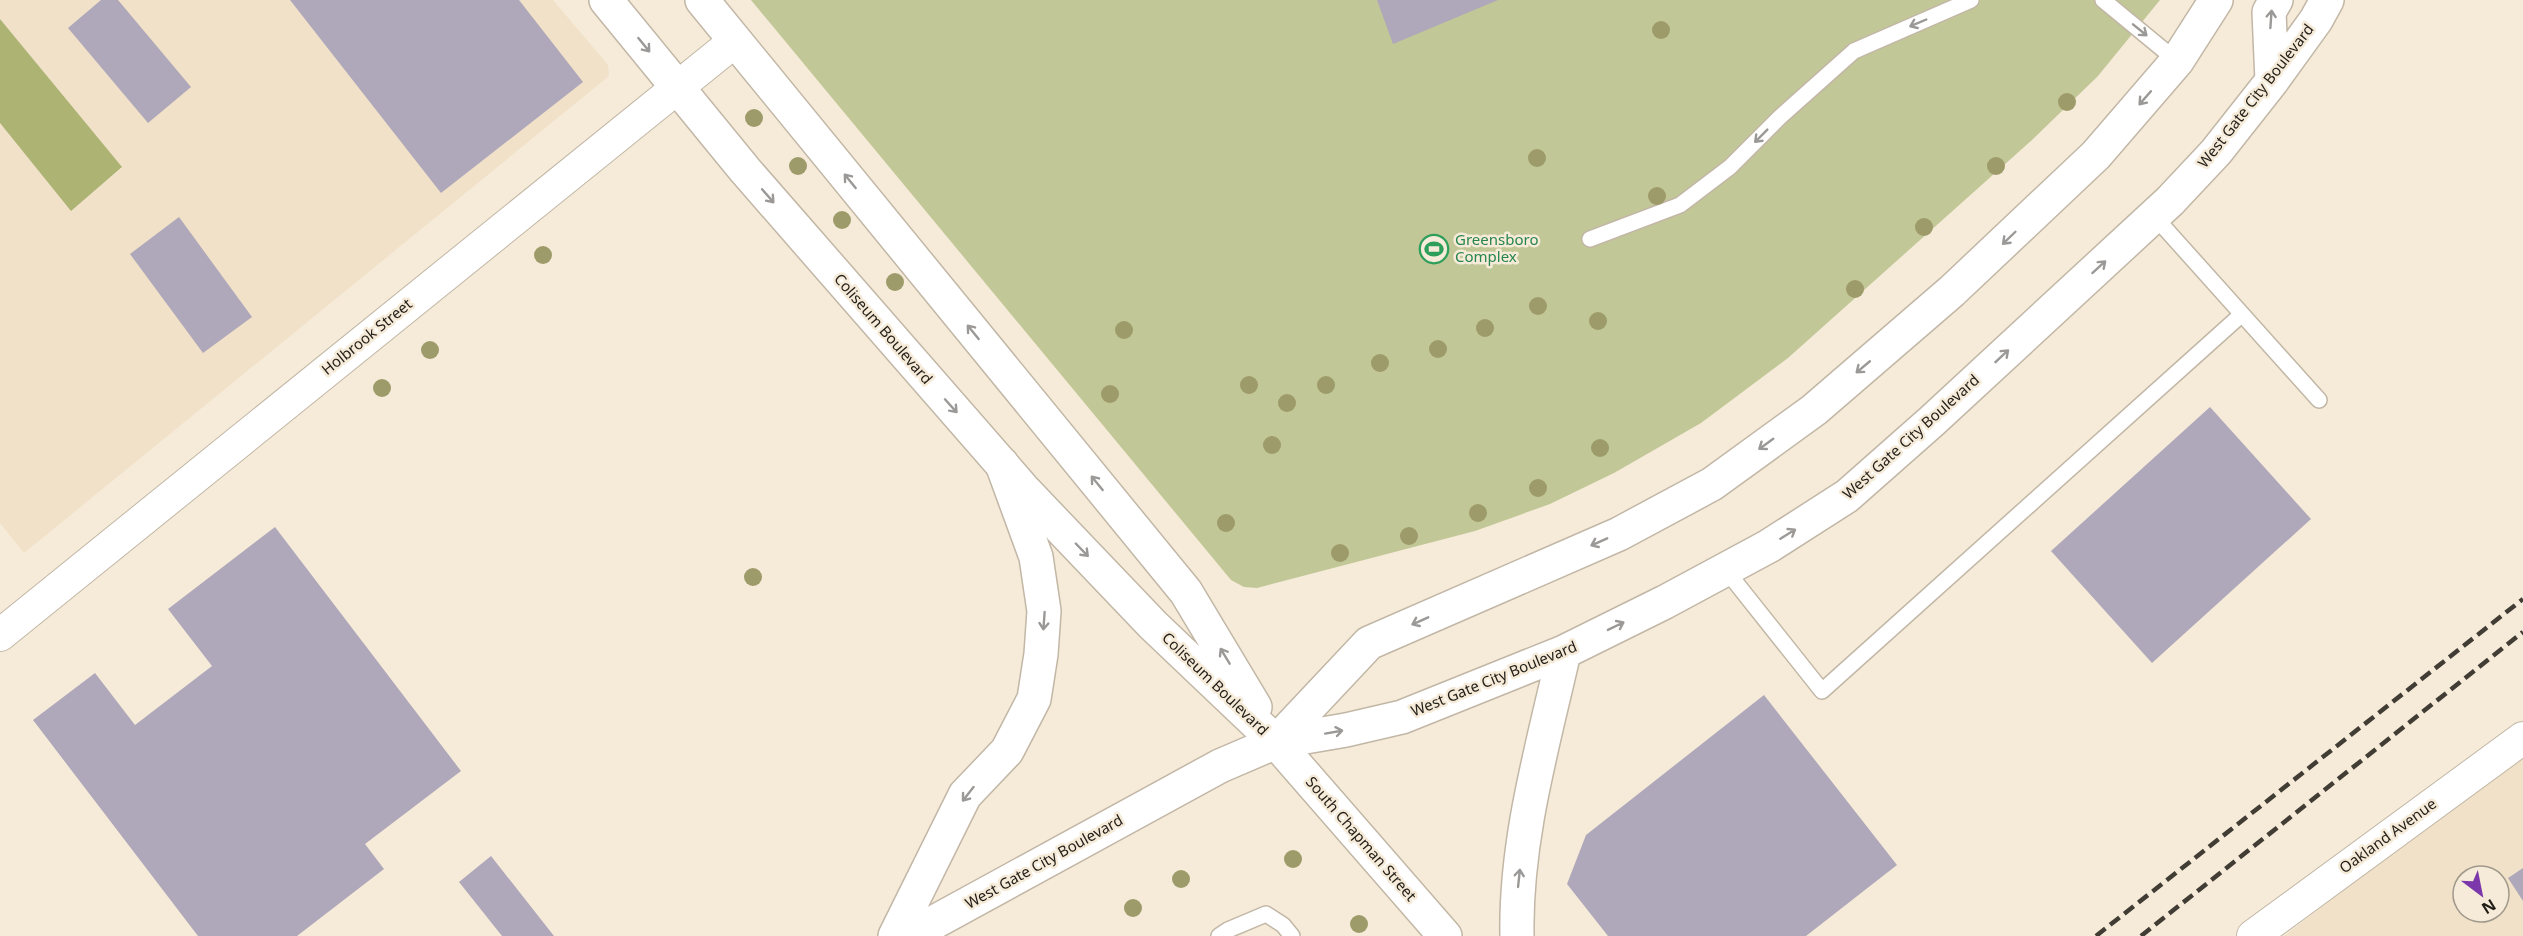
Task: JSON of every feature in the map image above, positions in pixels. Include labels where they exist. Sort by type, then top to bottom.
[{"type":"main road","name":"Coliseum Boulevard","points":[[606,0],[745,170],[1002,465],[1154,625],[1276,742]]},
{"type":"main road","name":"Coliseum Boulevard","points":[[702,0],[1186,592],[1276,742]]},
{"type":"main road","name":"West Gate City Boulevard","points":[[1276,742],[1370,643],[1619,534],[1712,484],[1814,410],[1952,291],[2088,163],[2177,61],[2216,0]]},
{"type":"main road","points":[[2272,81],[2269,12],[2276,0]]},
{"type":"main road","name":"West Gate City Boulevard","points":[[909,936],[1220,766],[1276,742],[1346,730],[1402,717],[1564,652],[1665,602],[1769,546],[1846,496],[1932,421],[2154,216],[2216,152],[2272,81],[2316,20],[2327,0]]},
{"type":"main road","points":[[895,936],[964,795],[1007,751],[1034,699],[1041,654],[1044,611],[1036,557],[1002,465]]},
{"type":"main road","points":[[1516,936],[1516,904],[1521,856],[1564,652]]},
{"type":"main road","name":"South Chapman Street","points":[[1276,742],[1445,936]]},
{"type":"street","name":"Holbrook Street","points":[[5,622],[735,41]]},
{"type":"street","name":"Oakland Avenue","points":[[2253,936],[2523,738]]},
{"type":"lane","points":[[1590,239],[1680,205],[1730,167],[1780,117],[1854,51],[1971,0]]},
{"type":"lane","points":[[2103,0],[2177,61]]},
{"type":"lane","points":[[2154,216],[2319,400]]},
{"type":"lane","points":[[1725,569],[1822,691],[2241,315]]},
{"type":"lane","points":[[1224,933],[1266,914],[1283,925],[1292,936]]},
{"type":"shaded area","points":[[0,0],[553,0],[608,65],[609,76],[24,553],[0,523],[0,123],[71,210],[122,168],[0,19]]},
{"type":"shaded area","points":[[2523,753],[2523,936],[2284,936]]},
{"type":"green space","name":"Greensboro Complex","points":[[751,0],[2160,0],[2098,76],[2032,140],[1788,358],[1701,423],[1614,473],[1550,504],[1475,531],[1257,588],[1244,587],[1231,580]]},
{"type":"green space","points":[[0,19],[122,167],[71,211],[0,123]]},
{"type":"building","points":[[101,0],[118,0],[191,87],[148,123],[68,28]]},
{"type":"building","points":[[290,0],[519,0],[583,82],[441,193]]},
{"type":"building","points":[[1377,0],[1498,0],[1393,44]]},
{"type":"building","points":[[179,217],[252,317],[203,353],[130,254]]},
{"type":"building","points":[[2210,407],[2311,519],[2152,663],[2051,551]]},
{"type":"building","points":[[275,527],[461,771],[365,844],[384,869],[297,936],[198,936],[33,720],[95,673],[135,725],[212,666],[168,609]]},
{"type":"building","points":[[1764,695],[1897,865],[1806,936],[1608,936],[1567,884],[1586,835]]},
{"type":"building","points":[[491,856],[554,936],[502,936],[459,882]]},
{"type":"building","points":[[2523,868],[2523,901],[2511,883],[2511,876]]},
{"type":"railway","points":[[2096,936],[2523,599]]},
{"type":"railway","points":[[2141,936],[2523,632]]},
{"type":"place","name":"Greensboro Complex","points":[[1434,249]]}]
